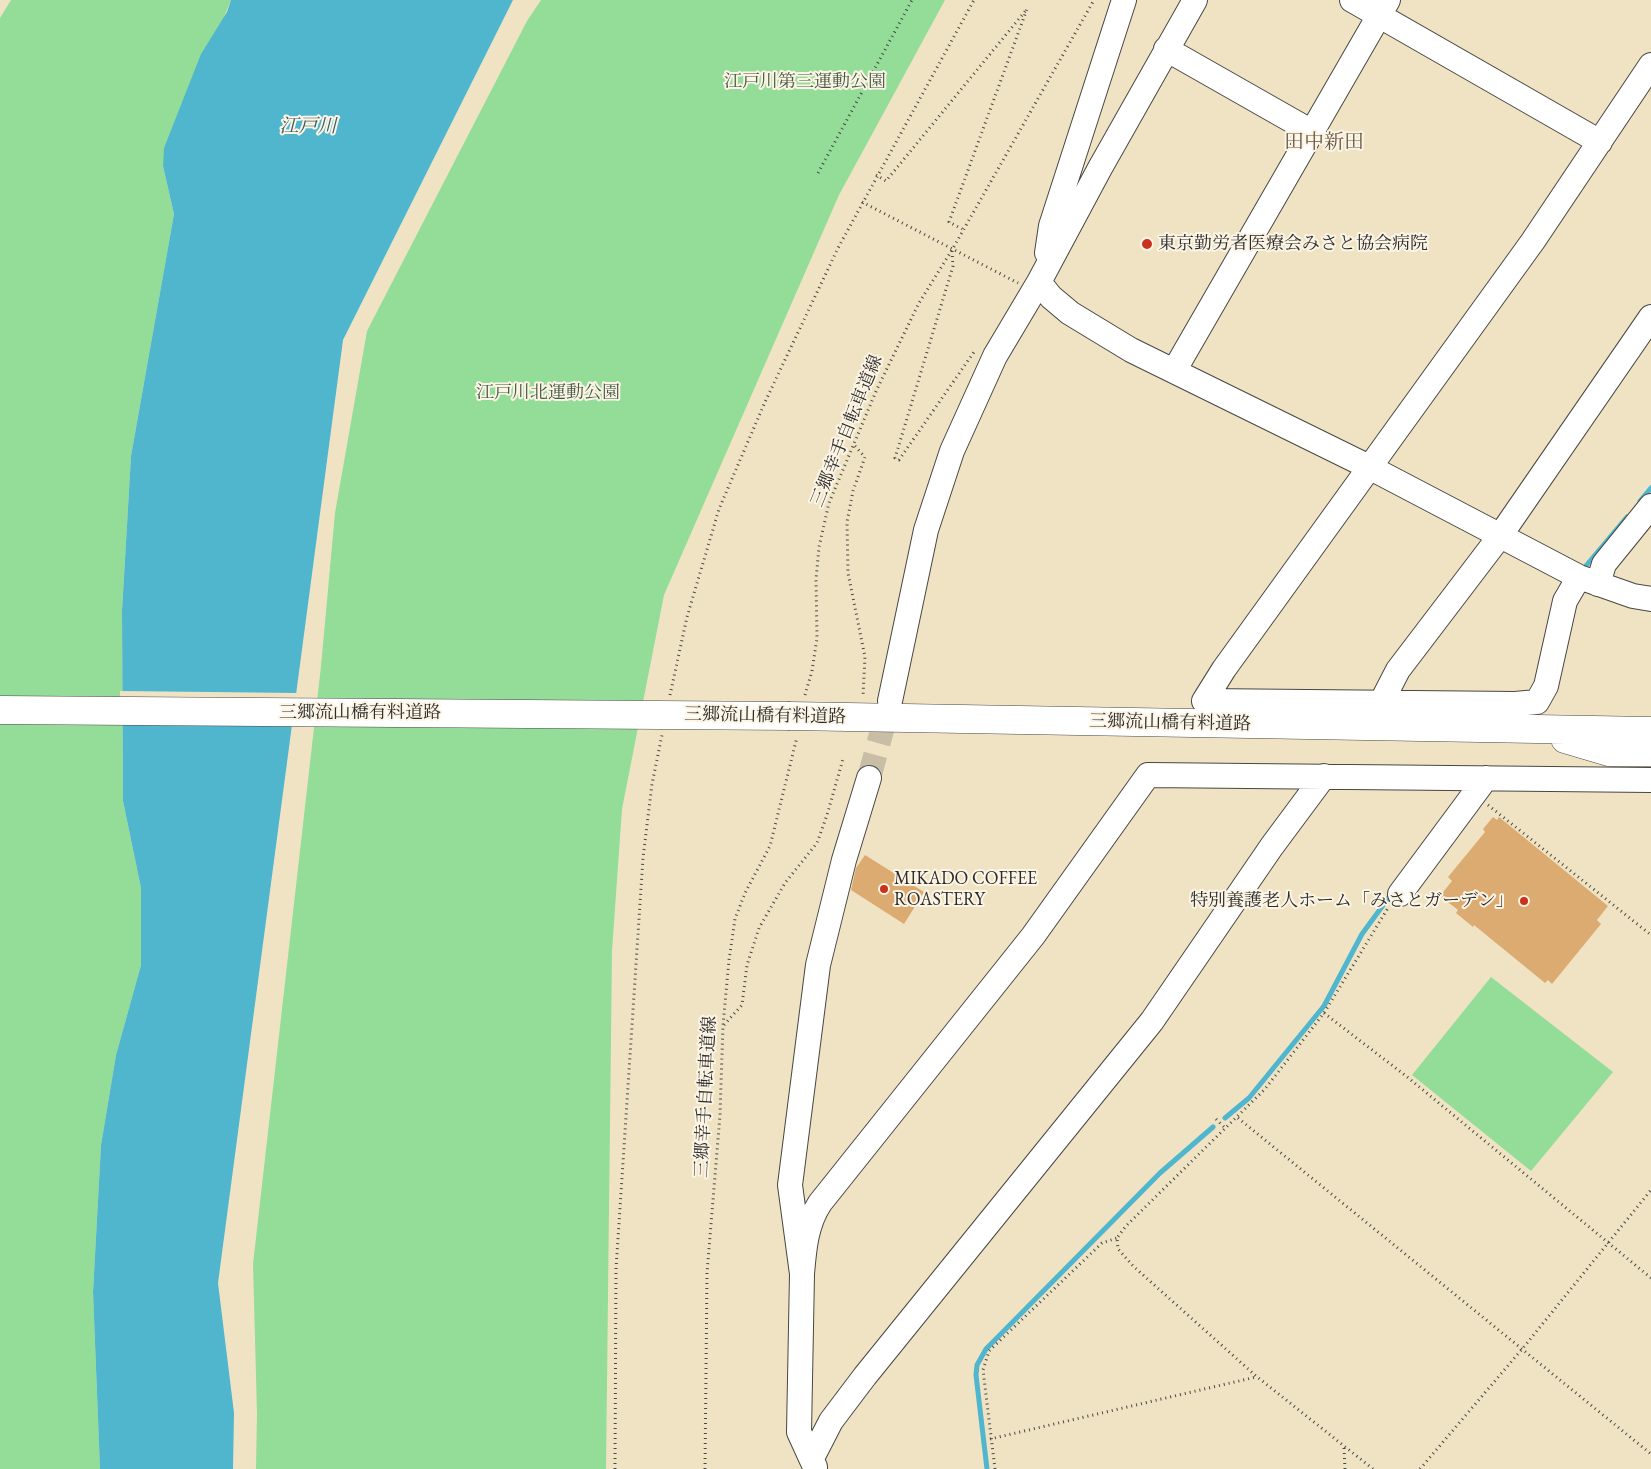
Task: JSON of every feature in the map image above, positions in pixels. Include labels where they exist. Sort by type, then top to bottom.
[{"type":"main road","name":"三郷流山橋有料道路","points":[[0,710],[798,716],[900,709],[1239,725],[1651,730]]},
{"type":"main road","name":"三郷流山橋有料道路","points":[[1530,730],[1609,752],[1651,752]]},
{"type":"street","points":[[1036,280],[1051,226],[1124,0]]},
{"type":"street","points":[[900,709],[926,530],[955,442],[995,356],[1036,280],[1195,0]]},
{"type":"street","points":[[1352,0],[1384,8],[1600,142]]},
{"type":"street","points":[[1174,371],[1384,8]]},
{"type":"street","points":[[1166,49],[1312,132]]},
{"type":"street","points":[[1651,65],[1534,241],[1224,669],[1204,701],[1537,702],[1546,686],[1565,601],[1604,564],[1651,506]]},
{"type":"street","points":[[1036,280],[1051,297],[1094,329],[1174,371],[1369,468],[1588,581],[1651,599]]},
{"type":"street","points":[[1381,703],[1398,670],[1500,536],[1651,317]]},
{"type":"street","points":[[814,1464],[799,1432],[802,1274],[805,1243],[811,1219],[820,1203],[1033,936],[1148,775],[1324,776],[1480,786],[1651,780]]},
{"type":"street","points":[[814,1464],[831,1421],[865,1376],[1152,1021],[1272,846],[1324,776]]},
{"type":"street","points":[[802,1274],[790,1185],[814,993],[827,923],[870,778]]},
{"type":"street","points":[[1400,894],[1480,786]]},
{"type":"path","points":[[818,173],[912,0]]},
{"type":"path","name":"三郷幸手自転車道線","points":[[705,1469],[707,1273],[720,1115],[723,1026],[729,960],[736,919],[745,892],[770,846],[798,716],[812,671],[817,638],[816,580],[819,547],[830,504],[877,389],[919,303],[952,250],[1094,0]]},
{"type":"path","points":[[876,175],[886,181],[1027,9],[949,222],[962,230]]},
{"type":"path","points":[[862,202],[952,250],[1036,280]]},
{"type":"path","points":[[952,250],[953,266],[895,458],[899,460],[976,349]]},
{"type":"path","points":[[855,446],[864,457],[853,491],[846,522],[848,573],[865,657],[863,696]]},
{"type":"path","points":[[723,1026],[742,1005],[747,965],[759,928],[785,883],[817,842],[843,758]]},
{"type":"path","points":[[1480,786],[1651,934]]},
{"type":"path","points":[[995,1469],[983,1370],[989,1352],[1102,1243],[1117,1238],[1132,1220],[1238,1118],[1265,1089],[1324,1013],[1382,917],[1400,894]]},
{"type":"path","points":[[1324,1013],[1406,1076],[1651,1278]]},
{"type":"path","points":[[1238,1118],[1651,1454]]},
{"type":"path","points":[[1216,1119],[1226,1129]]},
{"type":"path","points":[[1420,1469],[1523,1348],[1651,1190]]},
{"type":"path","points":[[1117,1238],[1118,1249],[1133,1266],[1256,1376],[1373,1469]]},
{"type":"path","points":[[990,1440],[1256,1376]]},
{"type":"path","points":[[1344,1447],[1344,1469]]},
{"type":"green space","points":[[11,0],[231,0],[163,166],[174,214],[131,456],[122,611],[123,801],[141,888],[141,965],[116,1055],[101,1145],[93,1292],[100,1469],[0,1469],[0,18]]},
{"type":"green space","name":"江戸川北運動公園","points":[[541,0],[945,0],[839,195],[664,595],[622,809],[612,951],[606,1469],[256,1469],[257,1414],[253,1264],[321,666],[335,513],[367,331],[527,21]]},
{"type":"green space","points":[[1491,977],[1613,1072],[1531,1171],[1412,1075]]},
{"type":"water","name":"江戸川","points":[[231,0],[513,0],[343,340],[218,1283],[234,1413],[233,1469],[100,1469],[93,1292],[101,1145],[116,1055],[141,965],[141,888],[123,801],[122,611],[131,456],[174,214],[163,166],[164,148],[201,54],[227,12]]},
{"type":"pier","points":[[120,691],[299,693],[295,723],[120,722]]},
{"type":"building","name":"特別養護老人ホーム「みさとガーデン」","points":[[1493,817],[1497,820],[1499,817],[1608,906],[1597,920],[1601,924],[1552,984],[1548,980],[1545,983],[1474,925],[1473,927],[1456,913],[1458,910],[1440,896],[1452,881],[1448,877],[1485,832],[1483,829]]},
{"type":"building","name":"MIKADO COFFEE ROASTERY","points":[[865,855],[924,892],[904,924],[851,890],[856,868]]},
{"type":"waterway","points":[[1640,501],[1651,488]]},
{"type":"waterway","points":[[1585,567],[1627,517]]},
{"type":"waterway","points":[[1225,1118],[1249,1098],[1324,1006],[1362,934],[1392,893]]},
{"type":"waterway","points":[[987,1469],[976,1375],[977,1365],[986,1349],[1160,1173],[1213,1127]]},
{"type":"tunnel","points":[[869,778],[890,701]]},
{"type":"place","name":"東京勤労者医療会みさと協会病院","points":[[1147,244]]},
{"type":"place","name":"MIKADO COFFEE ROASTERY","points":[[884,889]]},
{"type":"place","name":"特別養護老人ホーム「みさとガーデン」","points":[[1524,901]]},
{"type":"district","name":"田中新田","points":[[1324,143]]},
{"type":"park label","name":"江戸川第三運動公園","points":[[805,82]]}]
